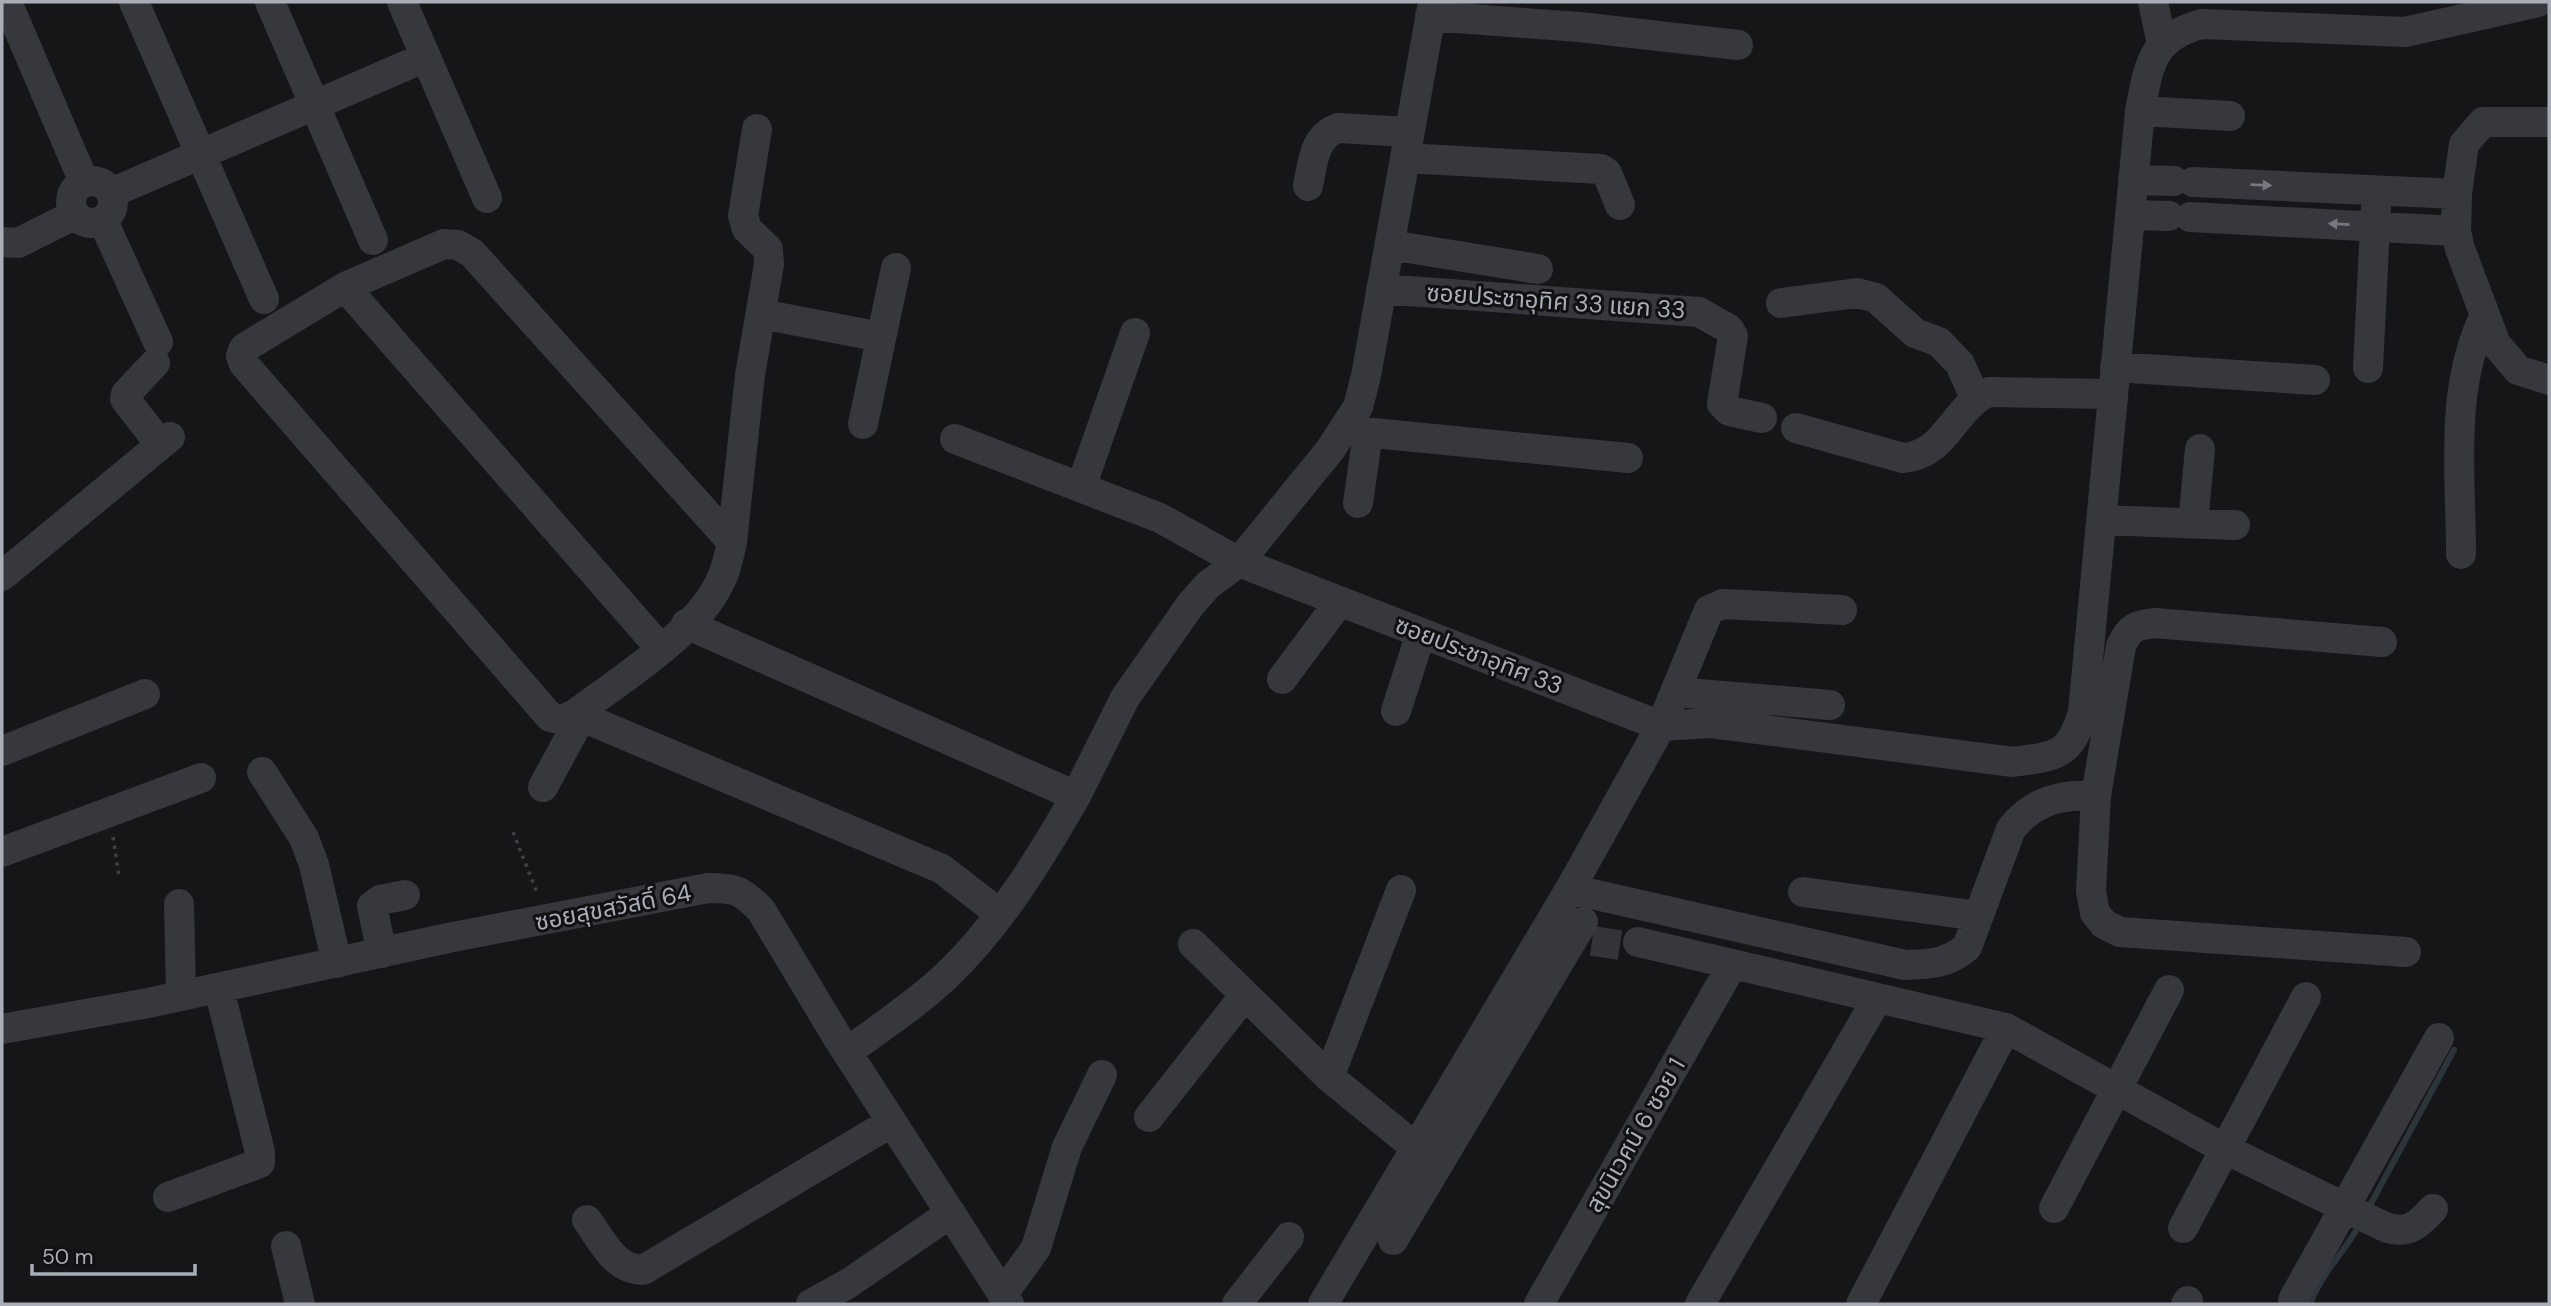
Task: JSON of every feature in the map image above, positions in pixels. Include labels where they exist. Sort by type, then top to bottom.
[{"type":"street","points":[[2,576],[165,440],[125,400],[125,394],[156,353],[99,199],[7,2]]},
{"type":"street","points":[[134,2],[264,299]]},
{"type":"street","points":[[270,2],[373,240]]},
{"type":"street","points":[[402,2],[487,198]]},
{"type":"street","points":[[2153,2],[2162,44]]},
{"type":"street","points":[[1661,726],[1711,723],[2013,762],[2059,753],[2075,738],[2083,712],[2140,111],[2149,63],[2162,44],[2178,30],[2202,24],[2405,32],[2478,9],[2538,2]]},
{"type":"street","points":[[1358,503],[1357,407],[1366,376],[1431,9],[1738,45]]},
{"type":"street","points":[[99,199],[426,57]]},
{"type":"street","points":[[2140,111],[2230,116]]},
{"type":"street","points":[[2549,122],[2483,122],[2465,144],[2457,194],[2456,231],[2466,272],[2496,344],[2518,370],[2549,380]]},
{"type":"street","points":[[1308,186],[1318,142],[1327,132],[1338,128],[1407,145],[1601,169],[1607,173],[1620,205]]},
{"type":"street","points":[[732,542],[472,253],[458,245],[444,244],[345,287],[244,348],[241,356],[244,364],[550,717],[563,720],[578,715],[661,649],[686,624],[719,583],[732,542],[750,375],[761,314],[768,249],[747,229],[743,216],[757,129]]},
{"type":"street","points":[[2133,180],[2457,194]]},
{"type":"street","points":[[2191,217],[2195,182]]},
{"type":"street","points":[[2368,368],[2376,189]]},
{"type":"street","points":[[2,242],[18,243],[74,215],[82,222],[93,224],[99,199]]},
{"type":"street","points":[[2130,215],[2456,231]]},
{"type":"street","points":[[1390,245],[1538,269]]},
{"type":"street","points":[[863,424],[896,268]]},
{"type":"street","points":[[345,287],[661,649]]},
{"type":"street","name":"ซอยประชาอุทิศ 33 แยก 33","points":[[1381,289],[1699,312],[1729,328],[1733,336],[1721,404],[1729,411],[1762,418]]},
{"type":"street","points":[[1781,303],[1857,293],[1875,298],[1915,333],[1939,342],[1960,364],[1975,398]]},
{"type":"street","points":[[761,314],[881,337]]},
{"type":"street","points":[[2461,554],[2461,390],[2470,346],[2484,317]]},
{"type":"street","points":[[1081,487],[1135,333]]},
{"type":"street","points":[[1796,428],[1903,458],[1920,457],[1956,424],[1975,398],[1989,392],[2114,381],[2315,380]]},
{"type":"street","points":[[1356,432],[1628,458]]},
{"type":"street","points":[[847,1052],[930,991],[963,959],[1000,914],[1045,849],[1076,796],[1125,698],[1191,604],[1208,585],[1239,562],[1356,432]]},
{"type":"street","name":"ซอยประชาอุทิศ 33","points":[[956,439],[1160,518],[1239,562],[1661,726]]},
{"type":"street","points":[[2193,524],[2200,449]]},
{"type":"street","points":[[2101,520],[2235,525]]},
{"type":"street","points":[[1282,679],[1340,601]]},
{"type":"street","points":[[1570,889],[1661,726],[1709,610],[1723,604],[1842,610]]},
{"type":"street","points":[[2382,642],[2155,623],[2137,624],[2128,630],[2121,646],[2096,796],[2091,891],[2095,913],[2104,924],[2120,932],[2406,952]]},
{"type":"street","points":[[686,624],[1076,796]]},
{"type":"street","points":[[1396,711],[1421,633]]},
{"type":"street","points":[[1675,692],[1830,705]]},
{"type":"street","points":[[2,751],[145,694]]},
{"type":"street","points":[[543,787],[578,715]]},
{"type":"street","points":[[578,715],[942,869],[1000,914]]},
{"type":"street","points":[[262,772],[304,838],[311,856],[337,963]]},
{"type":"street","points":[[2,852],[201,778]]},
{"type":"street","points":[[1570,889],[1905,965],[1951,960],[1966,947],[2011,829],[2023,814],[2066,795],[2096,796]]},
{"type":"street","name":"ซอยสุขสวัสดิ์ 64","points":[[2,1029],[219,989],[382,953],[708,888],[733,888],[746,894],[761,910],[847,1052],[1006,1299]]},
{"type":"street","points":[[1570,889],[1591,932]]},
{"type":"street","points":[[1329,1077],[1401,890]]},
{"type":"street","points":[[1803,892],[1978,916]]},
{"type":"street","points":[[382,953],[372,906],[380,900],[405,895]]},
{"type":"street","points":[[179,904],[181,995]]},
{"type":"street","points":[[1591,932],[2006,1028],[2223,1149],[2363,1218],[2406,1232],[2418,1225],[2433,1209]]},
{"type":"street","points":[[1323,1304],[1415,1147],[1591,932]]},
{"type":"street","points":[[1393,1240],[1591,932]]},
{"type":"street","points":[[1193,944],[1329,1077],[1415,1147]]},
{"type":"street","name":"สุขนิเวศน์ 6 ซอย 1","points":[[1539,1304],[1731,965]]},
{"type":"street","points":[[168,1197],[260,1163],[261,1152],[219,989]]},
{"type":"street","points":[[2054,1208],[2169,990]]},
{"type":"street","points":[[1149,1117],[1245,995]]},
{"type":"street","points":[[2183,1228],[2306,997]]},
{"type":"street","points":[[1700,1304],[1877,999]]},
{"type":"street","points":[[1861,1304],[2006,1028]]},
{"type":"street","points":[[2294,1300],[2363,1218],[2439,1038]]},
{"type":"street","points":[[1006,1299],[1036,1248],[1067,1147],[1102,1074]]},
{"type":"street","points":[[587,1220],[617,1262],[628,1269],[643,1270],[892,1122]]},
{"type":"street","points":[[811,1304],[849,1283],[951,1213]]},
{"type":"street","points":[[1237,1304],[1289,1237]]},
{"type":"street","points":[[286,1246],[300,1304]]},
{"type":"path","points":[[109,812],[119,876]]},
{"type":"path","points":[[513,832],[548,919]]},
{"type":"waterway","points":[[2368,1209],[2454,1050]]},
{"type":"waterway","points":[[2310,1304],[2320,1283],[2360,1224]]},
{"type":"tunnel","points":[[1592,941],[1620,945]]}]
